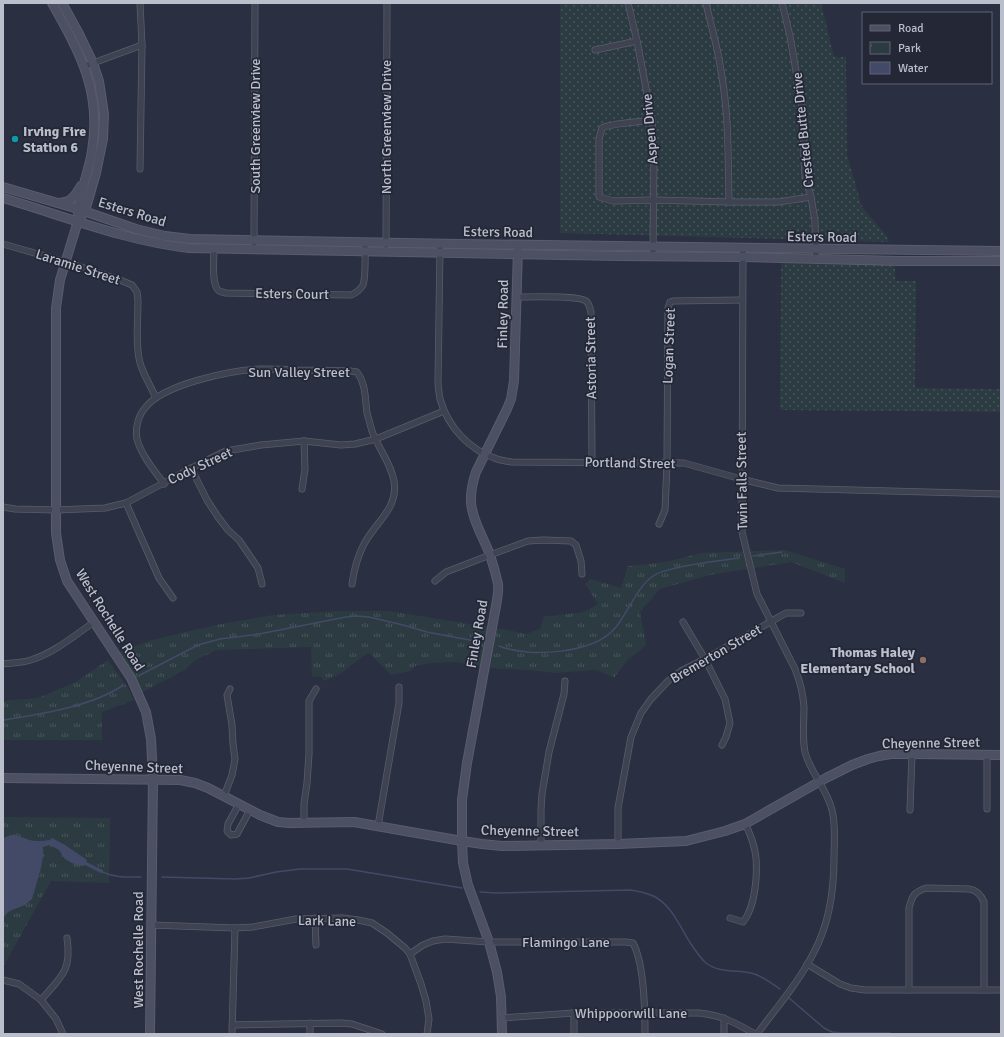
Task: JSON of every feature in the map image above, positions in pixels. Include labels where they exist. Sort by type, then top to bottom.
[{"type":"street","name":"West Rochelle Road","points":[[52,3],[85,66],[91,88],[95,119],[92,152],[81,210],[60,280],[56,308],[56,533],[60,560],[68,581],[131,678],[146,712],[151,739],[152,779],[150,1034]]},
{"type":"street","name":"West Rochelle Road","points":[[62,3],[93,63],[99,81],[104,114],[103,139],[96,173],[81,210]]},
{"type":"street","points":[[140,3],[142,45],[140,169]]},
{"type":"street","name":"South Greenview Drive","points":[[254,249],[255,3]]},
{"type":"street","name":"North Greenview Drive","points":[[386,252],[387,3]]},
{"type":"street","name":"Aspen Drive","points":[[628,3],[652,120],[654,153],[653,256]]},
{"type":"street","points":[[706,3],[721,70],[725,97],[728,137],[729,202]]},
{"type":"street","name":"Crested Butte Drive","points":[[782,3],[790,36],[803,110],[805,176],[811,197],[815,221],[816,259]]},
{"type":"street","points":[[595,50],[637,41]]},
{"type":"street","points":[[85,66],[142,45]]},
{"type":"street","points":[[652,120],[605,126],[602,128],[599,139],[600,196],[612,201],[654,200],[729,202],[778,202],[811,197]]},
{"type":"street","points":[[56,203],[71,200],[81,186],[87,172]]},
{"type":"street","name":"Esters Road","points":[[3,187],[81,210],[136,230],[190,239],[816,250],[1001,251]]},
{"type":"street","name":"Esters Road","points":[[3,198],[129,236],[161,244],[190,248],[1001,261]]},
{"type":"street","name":"Esters Court","points":[[214,249],[214,281],[219,291],[225,293],[351,295],[356,293],[363,284],[365,242]]},
{"type":"street","name":"Laramie Street","points":[[3,244],[66,262],[132,285],[137,292],[138,300],[138,351],[141,365],[156,398]]},
{"type":"street","name":"Portland Street","points":[[440,244],[438,381],[440,399],[451,425],[470,445],[485,454],[497,459],[512,462],[684,463],[778,488],[1001,494]]},
{"type":"street","name":"Finley Road","points":[[502,1034],[501,997],[497,972],[489,942],[468,885],[463,863],[462,800],[467,763],[496,606],[498,585],[490,555],[476,524],[471,507],[472,484],[476,472],[511,399],[514,381],[518,245]]},
{"type":"street","name":"Twin Falls Street","points":[[743,248],[742,532],[757,594],[796,669],[800,681],[804,706],[804,745],[806,754],[827,796],[832,808],[834,819],[834,870],[832,894],[826,922],[815,950],[796,982],[756,1034]]},
{"type":"street","name":"Astoria Street","points":[[516,297],[576,297],[586,301],[590,306],[592,462]]},
{"type":"street","name":"Logan Street","points":[[667,463],[668,308],[670,302],[742,300]]},
{"type":"street","name":"Sun Valley Street","points":[[164,484],[140,449],[136,428],[139,417],[145,407],[156,398],[175,388],[219,374],[261,369],[357,372],[363,384],[372,432],[376,439]]},
{"type":"street","name":"Cody Street","points":[[3,507],[15,509],[56,510],[105,508],[126,503],[226,451],[261,445],[304,441],[341,445],[355,444],[376,439],[444,411]]},
{"type":"street","points":[[352,584],[356,561],[363,545],[389,510],[395,490],[392,474],[376,439]]},
{"type":"street","points":[[302,489],[305,469],[304,441]]},
{"type":"street","points":[[659,524],[666,510],[667,463]]},
{"type":"street","points":[[191,468],[207,500],[218,517],[239,540],[258,568],[262,584]]},
{"type":"street","points":[[126,503],[159,578],[173,598]]},
{"type":"street","points":[[435,581],[446,572],[490,555],[528,541],[543,540],[571,541],[576,545],[581,561],[582,574]]},
{"type":"street","name":"Bremerton Street","points":[[618,844],[618,808],[631,738],[641,713],[651,698],[668,681],[681,671],[786,613],[801,613]]},
{"type":"street","points":[[3,664],[29,660],[45,654],[61,645],[94,622]]},
{"type":"street","points":[[683,622],[725,699],[730,723],[722,746]]},
{"type":"street","points":[[540,846],[542,794],[549,752],[564,694],[565,681]]},
{"type":"street","points":[[378,826],[399,703],[399,687]]},
{"type":"street","points":[[224,796],[232,775],[235,759],[232,725],[227,695],[230,689]]},
{"type":"street","points":[[304,823],[304,804],[309,754],[309,701],[316,689]]},
{"type":"street","name":"Cheyenne Street","points":[[3,778],[180,780],[195,783],[208,788],[260,815],[278,822],[354,822],[482,844],[502,846],[540,846],[686,841],[725,832],[746,824],[819,782],[852,765],[868,759],[891,754],[1001,755]]},
{"type":"street","points":[[910,810],[912,754]]},
{"type":"street","points":[[987,755],[987,809]]},
{"type":"street","points":[[239,804],[228,824],[227,831],[231,835],[237,834],[250,810]]},
{"type":"street","points":[[730,918],[743,922],[752,903],[757,861],[755,847],[746,824]]},
{"type":"street","points":[[909,990],[911,900],[915,893],[926,888],[973,890],[978,892],[981,896],[984,902],[984,990]]},
{"type":"street","points":[[315,918],[316,945]]},
{"type":"street","name":"Lark Lane","points":[[151,925],[253,928],[296,919],[315,918],[343,918],[372,923],[387,933],[410,954],[426,1001],[429,1019],[427,1034]]},
{"type":"street","points":[[232,1034],[235,928]]},
{"type":"street","points":[[41,1000],[63,975],[67,966],[69,950],[67,938]]},
{"type":"street","name":"Flamingo Lane","points":[[410,954],[423,945],[433,941],[445,939],[489,942],[633,943],[636,949],[641,973],[645,1013],[645,1034]]},
{"type":"street","points":[[807,964],[840,984],[851,988],[865,990],[1001,990]]},
{"type":"street","points":[[3,980],[19,984],[41,1000],[56,1019],[63,1034]]},
{"type":"street","points":[[574,1013],[574,1034]]},
{"type":"street","name":"Whippoorwill Lane","points":[[502,1018],[574,1013],[699,1013],[711,1014],[724,1018],[756,1034]]},
{"type":"street","points":[[724,1018],[724,1034]]},
{"type":"street","points":[[232,1024],[310,1022],[341,1023],[352,1024],[382,1034]]},
{"type":"street","points":[[310,1022],[310,1034]]},
{"type":"green space","points":[[560,3],[821,3],[834,57],[846,57],[847,155],[862,207],[887,236],[889,242],[560,233]]},
{"type":"green space","points":[[781,262],[895,263],[895,281],[916,281],[915,388],[1001,389],[1001,412],[780,410]]},
{"type":"green space","points":[[785,550],[845,569],[845,583],[791,562],[710,575],[660,589],[640,612],[646,644],[641,650],[628,659],[614,678],[597,670],[555,673],[490,668],[497,628],[526,634],[540,629],[543,617],[584,612],[598,604],[585,584],[591,579],[621,588],[628,566],[666,562],[701,553]]},
{"type":"green space","points":[[337,611],[389,611],[488,627],[480,667],[457,662],[431,663],[415,666],[410,671],[391,675],[369,653],[340,674],[324,681],[321,677],[312,676],[311,647],[216,650],[194,661],[186,669],[143,692],[119,652],[152,640],[216,625],[273,615]]},
{"type":"green space","points":[[108,660],[128,688],[134,700],[102,712],[102,740],[3,740],[3,701],[38,698],[74,683]]},
{"type":"green space","points":[[3,817],[110,818],[109,883],[51,881],[3,967]]},
{"type":"water","points":[[11,835],[35,841],[50,840],[52,838],[87,860],[86,862],[103,870],[103,872],[101,873],[85,865],[76,865],[65,859],[59,850],[50,845],[43,847],[41,868],[32,899],[25,905],[8,912],[3,918],[3,838]]},
{"type":"waterway","points":[[753,556],[782,552]]},
{"type":"waterway","points":[[499,646],[512,650],[544,652],[578,648],[593,643],[606,636],[616,627],[643,586],[656,574],[684,566],[739,558]]},
{"type":"waterway","points":[[140,675],[198,645],[220,639],[259,634],[346,617],[369,617],[427,632],[480,642]]},
{"type":"waterway","points":[[3,720],[64,709],[95,699],[122,686]]},
{"type":"waterway","points":[[162,877],[235,879],[300,869],[347,869],[462,888]]},
{"type":"waterway","points":[[102,872],[117,876],[141,877]]},
{"type":"waterway","points":[[480,892],[496,893],[631,890],[648,894],[654,896],[668,907],[691,944],[706,963],[722,970],[755,974],[780,989]]},
{"type":"waterway","points":[[789,998],[824,1028],[832,1032],[890,1033]]},
{"type":"place","name":"Irving Fire Station 6","points":[[15,139]]},
{"type":"place","name":"Thomas Haley Elementary School","points":[[923,660]]}]
